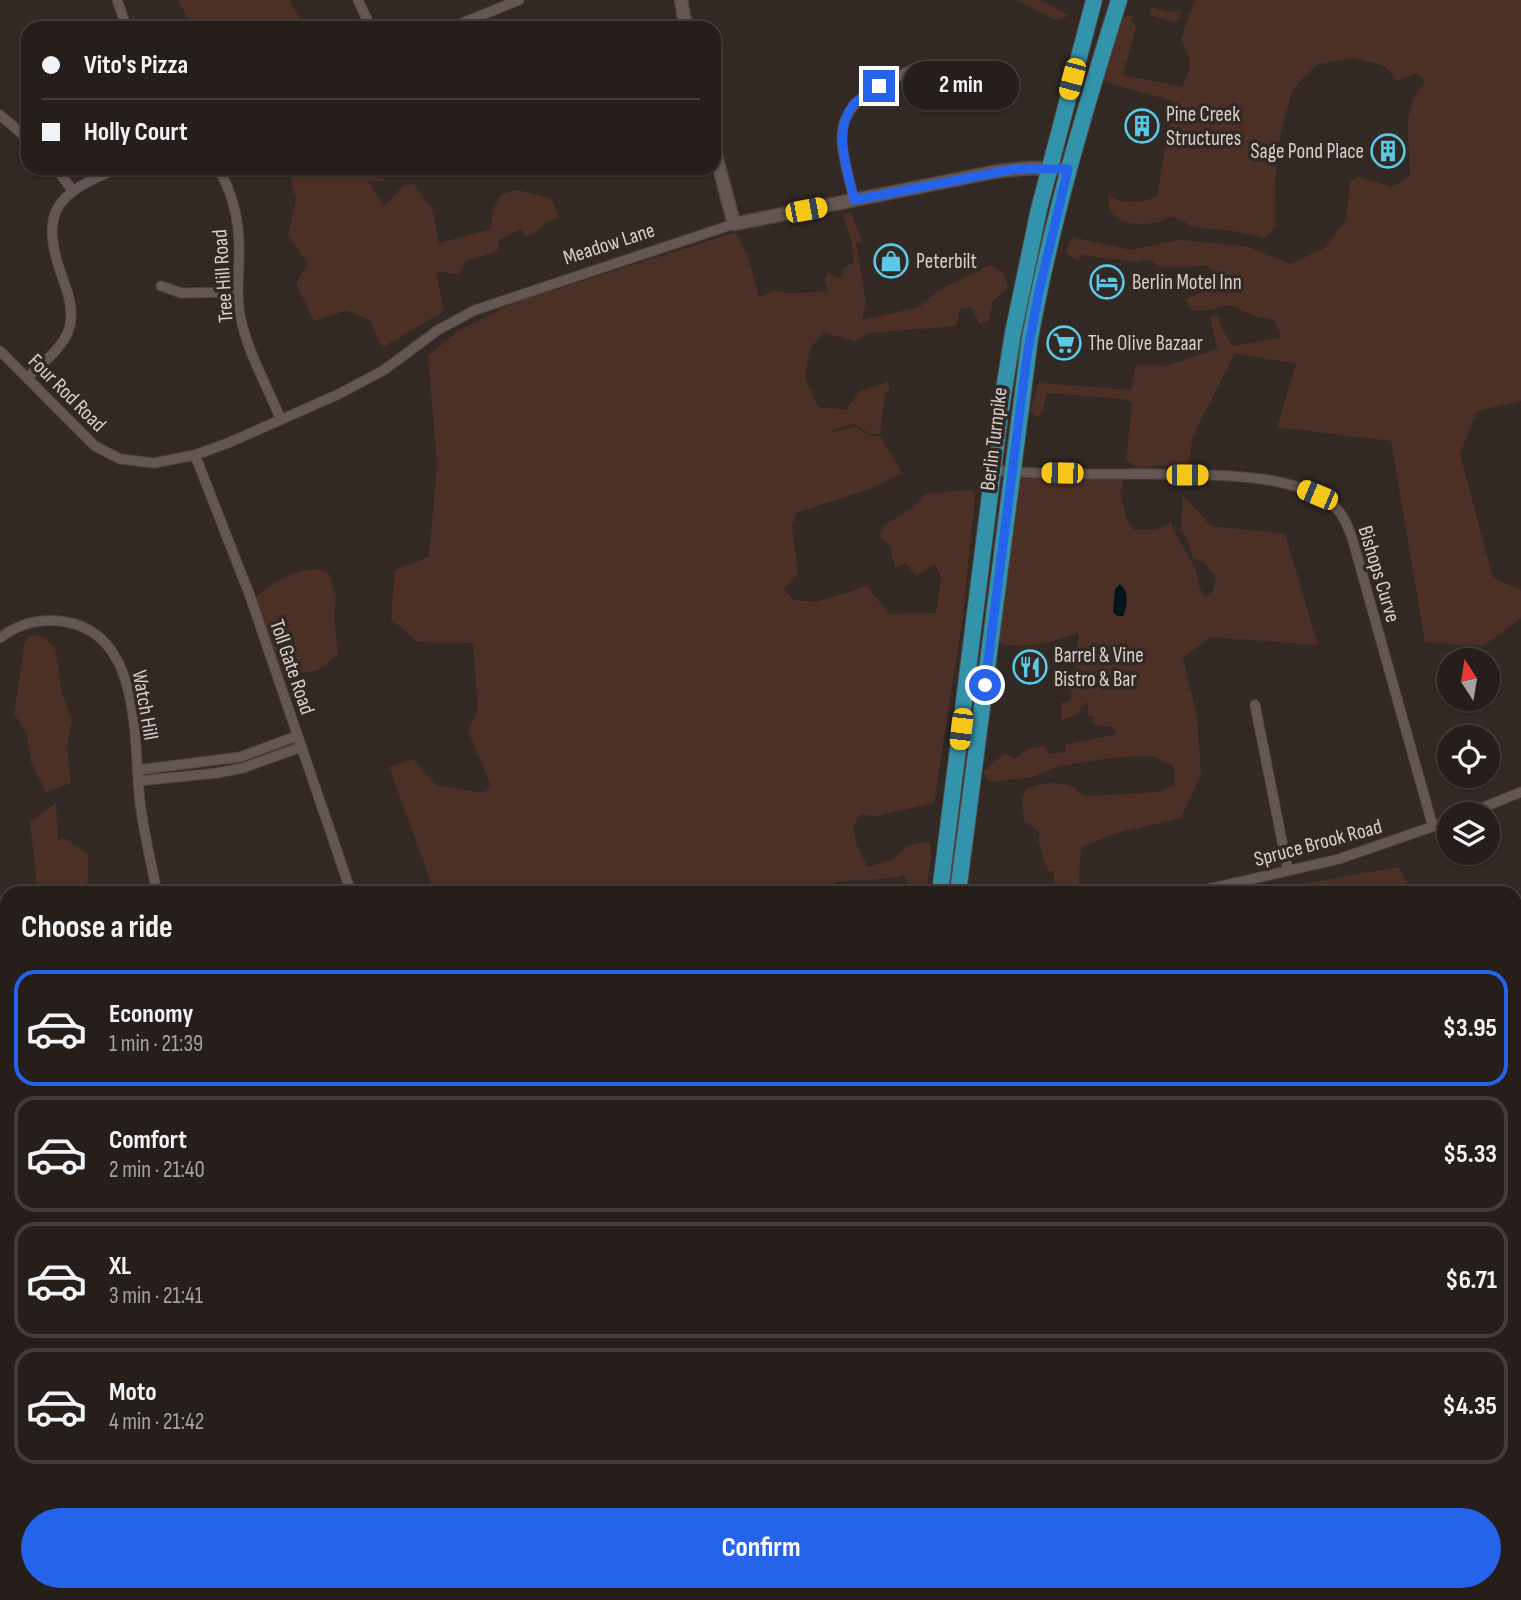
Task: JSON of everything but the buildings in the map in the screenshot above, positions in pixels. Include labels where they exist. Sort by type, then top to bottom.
[{"type":"highway","name":"Berlin Turnpike","points":[[941,886],[1013,332],[1049,168],[1094,0]]},
{"type":"highway","name":"Berlin Turnpike","points":[[959,886],[1023,377],[1038,296],[1068,169],[1119,0]]},
{"type":"street","points":[[117,0],[124,21]]},
{"type":"street","points":[[358,0],[368,21]]},
{"type":"street","points":[[467,21],[519,0]]},
{"type":"street","points":[[681,0],[685,21]]},
{"type":"street","points":[[854,200],[842,141],[844,123],[854,104],[879,86],[919,66]]},
{"type":"street","points":[[0,115],[21,133]]},
{"type":"street","name":"Meadow Lane","points":[[195,455],[281,420],[384,370],[438,330],[475,310],[734,224],[999,172],[1068,169]]},
{"type":"street","points":[[61,175],[72,190]]},
{"type":"street","points":[[27,378],[61,344],[71,322],[70,297],[53,251],[51,237],[56,210],[72,190],[104,175]]},
{"type":"street","name":"Tree Hill Road","points":[[221,175],[238,226],[237,292],[244,330],[281,420]]},
{"type":"street","points":[[721,175],[734,224]]},
{"type":"street","points":[[161,286],[181,293],[237,292]]},
{"type":"street","name":"Four Rod Road","points":[[0,351],[84,436],[107,453],[135,462],[154,463],[195,455]]},
{"type":"street","name":"Toll Gate Road","points":[[195,455],[238,563],[349,886]]},
{"type":"street","name":"Bishops Curve","points":[[993,470],[1234,476],[1301,488],[1328,501],[1342,517],[1353,541],[1433,827]]},
{"type":"street","name":"Watch Hill","points":[[0,638],[18,626],[42,620],[67,622],[88,630],[107,645],[121,665],[126,678],[144,830],[156,886]]},
{"type":"street","points":[[1255,705],[1288,871]]},
{"type":"street","points":[[138,776],[240,758],[297,736]]},
{"type":"street","points":[[138,776],[191,776],[230,771],[301,747]]},
{"type":"street","points":[[266,749],[269,760]]},
{"type":"street","points":[[190,765],[191,776]]},
{"type":"street","points":[[1496,802],[1521,792]]},
{"type":"street","name":"Spruce Brook Road","points":[[1222,886],[1339,859],[1437,826]]},
{"type":"shaded area","points":[[178,0],[289,0],[301,21],[189,21]]},
{"type":"shaded area","points":[[1016,0],[1041,0],[1069,16],[1055,20]]},
{"type":"shaded area","points":[[1195,0],[1521,0],[1521,401],[1477,411],[1460,454],[1493,578],[1521,590],[1521,618],[1483,646],[1425,642],[1391,441],[1277,427],[1296,364],[1235,353],[1193,436],[1187,471],[1162,465],[1140,469],[1126,460],[1132,403],[1126,399],[1047,393],[1042,413],[1037,417],[1030,411],[1039,383],[1131,390],[1136,365],[1166,366],[1217,349],[1210,317],[1217,314],[1222,329],[1233,346],[1281,338],[1275,320],[1255,316],[1231,305],[1202,311],[1191,310],[1186,300],[1206,289],[1217,276],[1207,266],[1159,267],[1150,259],[1136,262],[1080,255],[1079,261],[1065,253],[1072,237],[1131,250],[1178,240],[1249,247],[1291,264],[1326,247],[1346,220],[1350,182],[1358,177],[1393,187],[1410,176],[1409,117],[1411,106],[1425,81],[1417,73],[1397,81],[1385,66],[1353,58],[1318,64],[1291,94],[1276,153],[1275,227],[1265,238],[1194,227],[1174,217],[1141,224],[1116,217],[1108,204],[1109,194],[1125,202],[1157,197],[1173,101],[1111,84],[1103,79],[1122,17],[1135,15],[1131,21],[1136,27],[1123,75],[1182,87],[1190,68],[1190,60],[1181,38]]},
{"type":"shaded area","points":[[1151,7],[1169,12],[1182,10],[1177,23],[1149,15]]},
{"type":"shaded area","points":[[290,175],[382,175],[385,181],[368,182],[384,206],[404,185],[414,184],[432,209],[439,243],[491,229],[493,210],[501,194],[518,190],[552,199],[559,218],[525,237],[522,229],[498,240],[499,251],[466,261],[459,275],[436,271],[444,311],[382,348],[371,321],[347,310],[314,321],[296,283],[308,264],[288,235],[296,199]]},
{"type":"shaded area","points":[[851,212],[862,242],[856,243],[866,302],[862,320],[919,307],[940,289],[991,265],[1004,274],[1008,288],[993,301],[989,321],[980,324],[971,307],[960,308],[956,326],[869,333],[855,341],[824,333],[810,348],[805,378],[818,407],[846,410],[860,391],[888,382],[890,390],[885,393],[880,434],[870,434],[853,423],[827,433],[855,427],[871,436],[880,436],[902,473],[873,488],[796,513],[792,527],[798,573],[784,589],[793,600],[817,602],[867,586],[889,614],[936,613],[941,577],[935,564],[916,576],[905,563],[895,568],[890,546],[879,536],[885,525],[912,508],[926,494],[972,490],[975,499],[963,615],[934,803],[877,816],[861,814],[853,826],[857,847],[868,867],[893,859],[907,846],[930,841],[931,857],[927,886],[909,886],[904,875],[835,882],[836,886],[432,886],[389,767],[413,759],[436,785],[482,793],[491,785],[468,731],[478,710],[473,643],[418,642],[391,619],[395,570],[429,557],[437,464],[428,356],[458,331],[513,303],[736,232],[748,257],[759,297],[775,291],[828,292],[825,281],[828,272],[837,278],[842,277],[843,268],[854,262],[852,243],[843,215]]},
{"type":"shaded area","points":[[1019,478],[1121,479],[1123,485],[1120,491],[1126,517],[1132,528],[1153,530],[1162,528],[1171,521],[1194,566],[1205,597],[1213,591],[1215,577],[1204,562],[1193,558],[1181,530],[1183,495],[1211,526],[1285,534],[1318,645],[1210,637],[1183,658],[1197,716],[1201,774],[1181,818],[1113,834],[1081,848],[1078,886],[1054,886],[1054,871],[1048,871],[1038,841],[1040,833],[1024,820],[1022,799],[1026,789],[1056,783],[1071,786],[1082,795],[1091,796],[1160,792],[1175,784],[1174,766],[1152,756],[1117,757],[1059,766],[1032,777],[989,782],[983,772],[1005,753],[1015,759],[1027,749],[1045,746],[1048,754],[1066,752],[1065,745],[1117,734],[1113,727],[1093,725],[1093,716],[1088,716],[1088,702],[1080,708],[1079,713],[1062,720],[1061,703],[1070,701],[1079,633],[1022,646],[1003,644],[996,637]]},
{"type":"shaded area","points":[[319,569],[329,574],[336,596],[334,617],[338,654],[317,671],[283,675],[256,597],[286,577],[301,571]]},
{"type":"shaded area","points":[[1120,584],[1125,591],[1127,603],[1123,616],[1117,616],[1113,612],[1115,589]]},
{"type":"shaded area","points":[[29,635],[43,637],[55,648],[62,693],[72,720],[67,748],[71,783],[46,792],[31,762],[26,732],[14,714],[24,646]]},
{"type":"shaded area","points":[[56,803],[58,840],[64,838],[88,855],[88,882],[82,886],[37,886],[30,822]]},
{"type":"shaded area","points":[[1398,867],[1409,886],[1292,886]]},
{"type":"place","name":"Pine Creek Structures","points":[[1142,126]]},
{"type":"place","name":"Sage Pond Place","points":[[1388,151]]},
{"type":"place","name":"Peterbilt","points":[[891,261]]},
{"type":"place","name":"Berlin Motel Inn","points":[[1107,282]]},
{"type":"place","name":"The Olive Bazaar","points":[[1064,343]]},
{"type":"place","name":"Barrel & Vine Bistro & Bar","points":[[1030,667]]},
{"type":"route","points":[[879,86],[854,104],[844,123],[842,141],[854,200],[1014,169],[1068,169],[1053,226],[1027,356],[985,685]]}]
